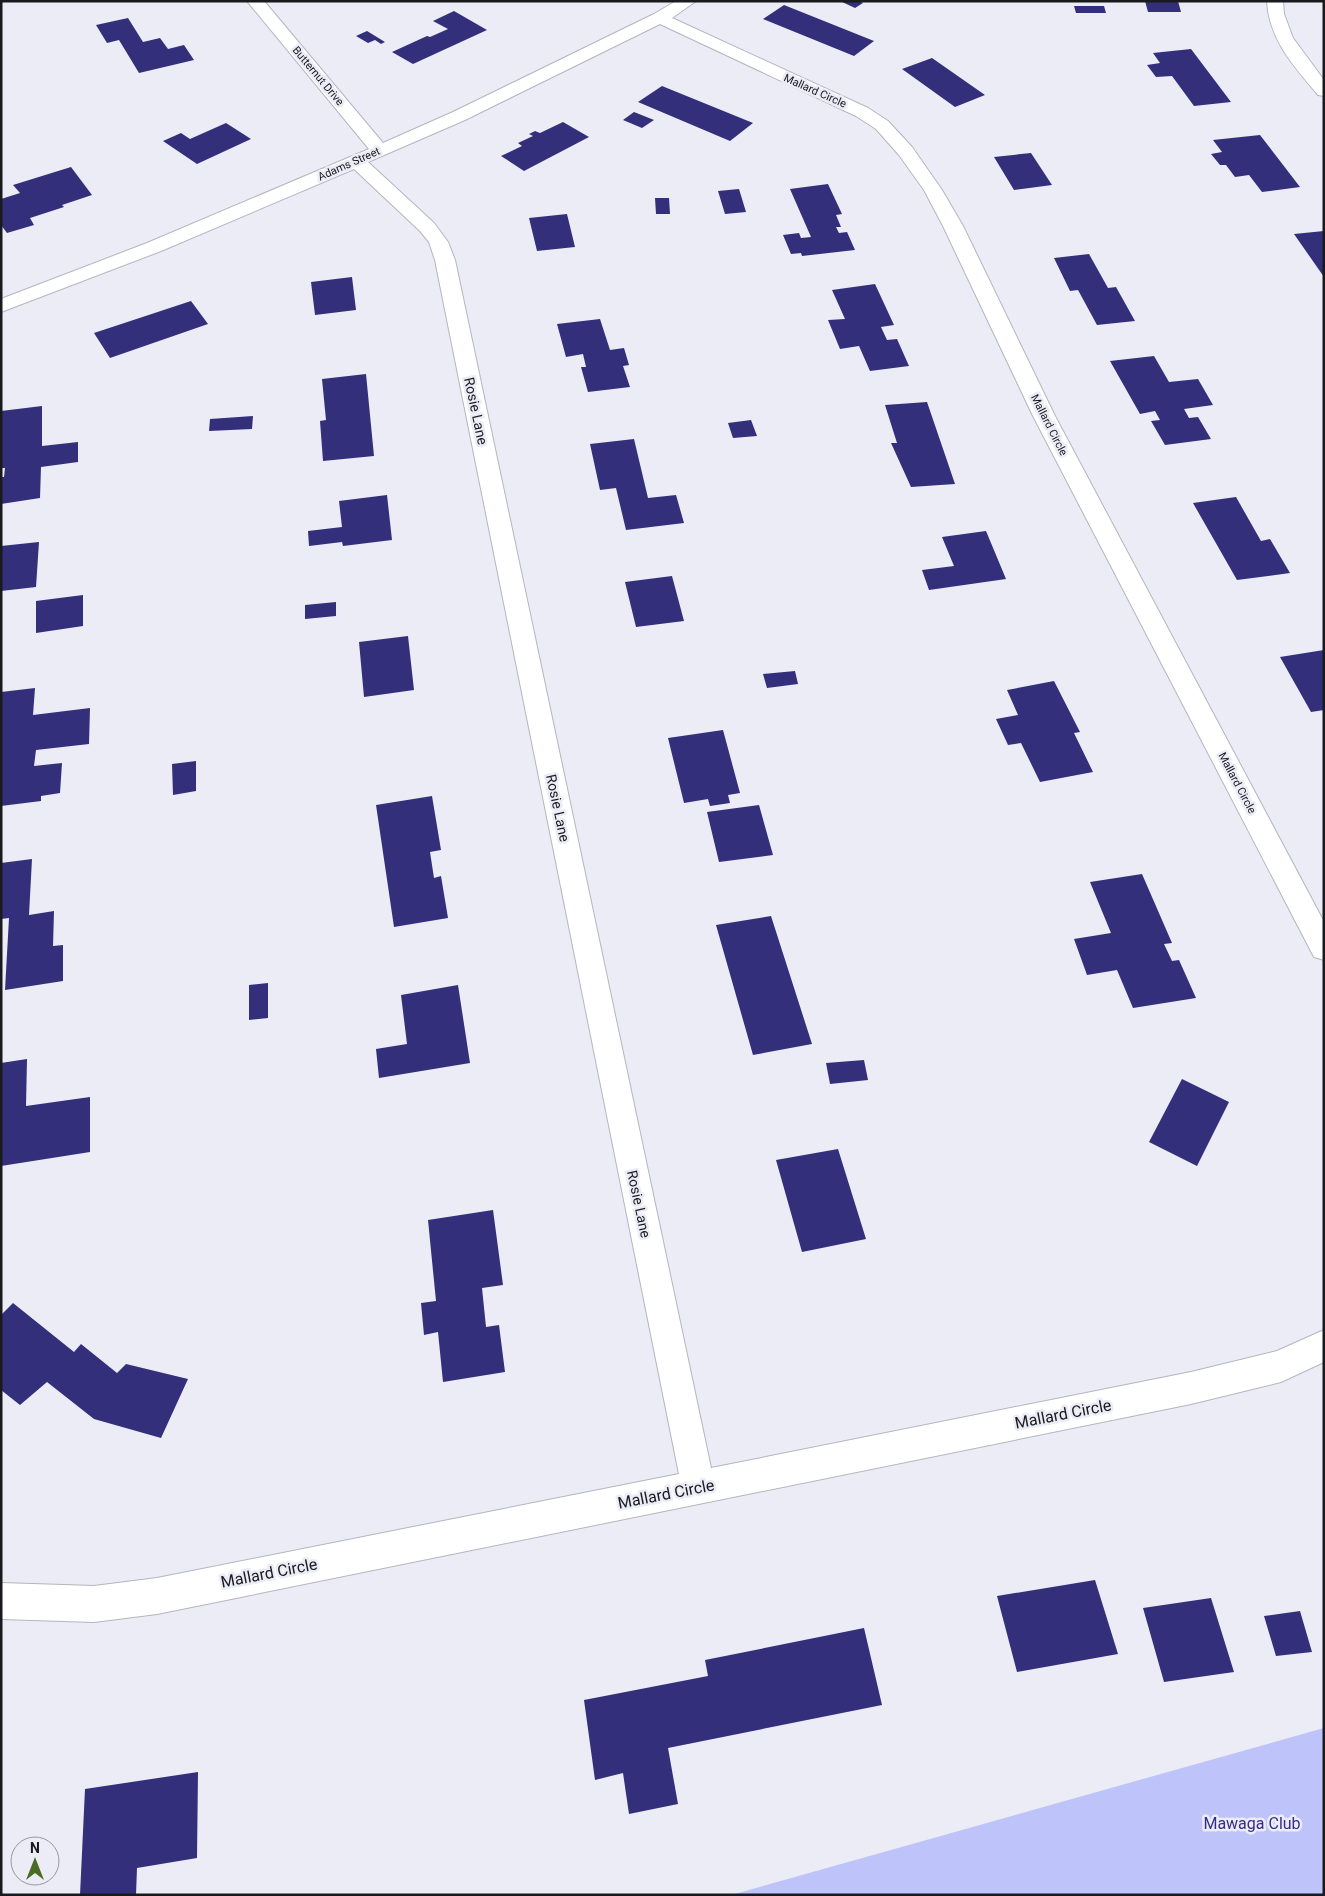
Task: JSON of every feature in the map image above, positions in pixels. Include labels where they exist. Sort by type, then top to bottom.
[{"type":"street","name":"Butternut Drive","points":[[255,1],[380,150]]},
{"type":"street","name":"Adams Street","points":[[1,306],[154,247],[459,116],[660,18],[688,1]]},
{"type":"street","points":[[1275,1],[1279,29],[1286,42],[1324,91]]},
{"type":"street","name":"Mallard Circle","points":[[660,18],[862,112],[888,130],[914,162],[953,226],[1044,416],[1324,949]]},
{"type":"street","name":"Rosie Lane","points":[[356,161],[427,227],[438,242],[445,260],[698,1487]]},
{"type":"street","name":"Mallard Circle","points":[[1,1601],[94,1604],[157,1596],[1191,1388],[1281,1366],[1324,1345]]},
{"type":"green space","name":"Mawaga Club","points":[[1324,1728],[1324,1895],[731,1895]]},
{"type":"building","points":[[840,1],[859,1],[863,3],[855,8]]},
{"type":"building","points":[[1145,1],[1178,1],[1181,12],[1148,12]]},
{"type":"building","points":[[784,5],[874,41],[854,56],[763,19]]},
{"type":"building","points":[[1074,6],[1104,6],[1106,13],[1076,13]]},
{"type":"building","points":[[454,11],[487,30],[413,64],[392,52],[427,36],[430,37],[448,29],[433,21]]},
{"type":"building","points":[[128,18],[143,42],[160,38],[168,49],[184,45],[194,60],[139,73],[119,40],[107,43],[96,25]]},
{"type":"building","points":[[367,31],[385,42],[381,44],[375,40],[368,43],[356,36]]},
{"type":"building","points":[[1191,49],[1231,102],[1194,106],[1172,76],[1156,77],[1147,65],[1160,63],[1153,53]]},
{"type":"building","points":[[932,58],[985,95],[955,107],[902,69]]},
{"type":"building","points":[[662,86],[753,123],[730,141],[638,102]]},
{"type":"building","points":[[634,112],[654,120],[642,128],[623,120]]},
{"type":"building","points":[[563,122],[589,137],[524,171],[501,156],[522,146],[518,143],[533,136],[529,134],[535,131],[540,133]]},
{"type":"building","points":[[226,123],[251,139],[197,164],[163,141],[181,133],[190,139]]},
{"type":"building","points":[[1260,135],[1300,187],[1262,192],[1249,175],[1235,177],[1226,165],[1220,165],[1211,154],[1222,152],[1213,140]]},
{"type":"building","points":[[1031,153],[1052,185],[1014,190],[994,157]]},
{"type":"building","points":[[71,167],[92,195],[62,205],[64,207],[30,218],[34,225],[7,233],[1,225],[1,199],[20,193],[13,185]]},
{"type":"building","points":[[828,184],[842,214],[836,215],[841,227],[836,227],[839,233],[847,232],[855,250],[802,256],[801,253],[791,254],[783,235],[799,233],[801,238],[811,237],[790,189]]},
{"type":"building","points":[[739,189],[746,212],[725,214],[718,191]]},
{"type":"building","points":[[655,198],[669,198],[670,214],[656,214]]},
{"type":"building","points":[[567,214],[575,247],[537,251],[529,218]]},
{"type":"building","points":[[1324,231],[1324,277],[1294,234]]},
{"type":"building","points":[[1089,254],[1108,288],[1116,287],[1135,321],[1097,325],[1078,290],[1070,291],[1054,258]]},
{"type":"building","points":[[352,277],[356,310],[315,315],[311,282]]},
{"type":"building","points":[[875,284],[894,325],[881,327],[887,340],[897,339],[909,366],[870,371],[859,346],[840,349],[828,320],[845,319],[832,290]]},
{"type":"building","points":[[191,301],[208,324],[110,358],[94,333]]},
{"type":"building","points":[[600,319],[610,350],[624,348],[629,365],[623,366],[630,387],[588,392],[581,367],[586,367],[583,354],[566,357],[557,324]]},
{"type":"building","points":[[1154,356],[1169,382],[1198,379],[1213,405],[1184,409],[1189,418],[1198,417],[1211,439],[1165,445],[1151,421],[1160,420],[1155,411],[1140,414],[1110,361]]},
{"type":"building","points":[[366,374],[374,456],[323,461],[320,421],[326,420],[322,379]]},
{"type":"building","points":[[927,402],[955,484],[911,487],[891,443],[897,443],[885,405]]},
{"type":"building","points":[[42,406],[42,446],[78,442],[78,462],[41,467],[40,498],[1,504],[1,477],[4,477],[5,468],[1,468],[1,411]]},
{"type":"building","points":[[253,416],[252,429],[209,431],[210,419]]},
{"type":"building","points":[[751,420],[757,436],[733,438],[728,423]]},
{"type":"building","points":[[634,439],[648,498],[676,495],[684,523],[626,530],[616,488],[600,490],[590,444]]},
{"type":"building","points":[[387,495],[392,540],[343,546],[342,542],[309,546],[308,531],[342,527],[339,501]]},
{"type":"building","points":[[1236,497],[1261,541],[1270,539],[1290,573],[1237,580],[1193,503]]},
{"type":"building","points":[[986,531],[1006,579],[929,590],[922,570],[954,566],[942,537]]},
{"type":"building","points":[[39,542],[36,587],[1,591],[1,546]]},
{"type":"building","points":[[672,576],[684,621],[636,627],[625,582]]},
{"type":"building","points":[[83,595],[83,626],[36,633],[36,601]]},
{"type":"building","points":[[336,602],[336,616],[305,619],[305,605]]},
{"type":"building","points":[[408,636],[414,690],[364,697],[359,642]]},
{"type":"building","points":[[1324,650],[1324,710],[1311,712],[1280,657]]},
{"type":"building","points":[[795,671],[798,684],[767,688],[763,674]]},
{"type":"building","points":[[1054,681],[1080,732],[1074,733],[1093,772],[1040,782],[1021,743],[1008,745],[996,719],[1018,715],[1007,690]]},
{"type":"building","points":[[35,688],[33,715],[90,708],[89,744],[36,750],[34,766],[62,763],[60,793],[41,796],[41,801],[1,806],[1,692]]},
{"type":"building","points":[[723,730],[740,793],[728,795],[730,803],[710,806],[708,799],[684,803],[668,738]]},
{"type":"building","points":[[196,761],[196,791],[173,795],[172,764]]},
{"type":"building","points":[[432,796],[441,850],[430,852],[434,878],[441,876],[448,918],[394,927],[376,805]]},
{"type":"building","points":[[759,805],[773,855],[719,862],[707,812]]},
{"type":"building","points":[[32,859],[29,915],[54,911],[53,946],[63,945],[63,981],[5,990],[9,918],[1,919],[1,863]]},
{"type":"building","points":[[1142,874],[1172,943],[1164,944],[1172,961],[1179,960],[1196,998],[1133,1008],[1117,970],[1087,975],[1074,939],[1111,933],[1090,882]]},
{"type":"building","points":[[771,916],[812,1044],[753,1055],[716,925]]},
{"type":"building","points":[[268,983],[268,1018],[249,1020],[249,985]]},
{"type":"building","points":[[458,985],[470,1063],[379,1078],[376,1049],[407,1044],[401,995]]},
{"type":"building","points":[[27,1059],[26,1106],[90,1097],[90,1152],[1,1166],[1,1063]]},
{"type":"building","points":[[864,1060],[868,1080],[830,1084],[826,1063]]},
{"type":"building","points":[[1182,1079],[1229,1102],[1197,1166],[1149,1142]]},
{"type":"building","points":[[838,1149],[866,1239],[802,1252],[776,1160]]},
{"type":"building","points":[[493,1210],[503,1285],[482,1288],[486,1327],[499,1325],[505,1372],[443,1382],[438,1332],[424,1335],[421,1303],[436,1301],[428,1220]]},
{"type":"building","points":[[13,1303],[74,1352],[81,1344],[117,1373],[126,1364],[188,1379],[161,1438],[94,1419],[47,1382],[20,1405],[1,1390],[1,1315]]},
{"type":"building","points":[[1095,1580],[1118,1654],[1017,1672],[997,1596]]},
{"type":"building","points":[[1211,1598],[1234,1672],[1164,1682],[1143,1608]]},
{"type":"building","points":[[1300,1611],[1312,1652],[1276,1656],[1264,1616]]},
{"type":"building","points":[[864,1628],[882,1705],[668,1748],[678,1804],[629,1814],[623,1773],[595,1780],[584,1700],[708,1676],[705,1660]]},
{"type":"building","points":[[198,1772],[197,1858],[137,1868],[136,1895],[80,1895],[85,1789]]}]
